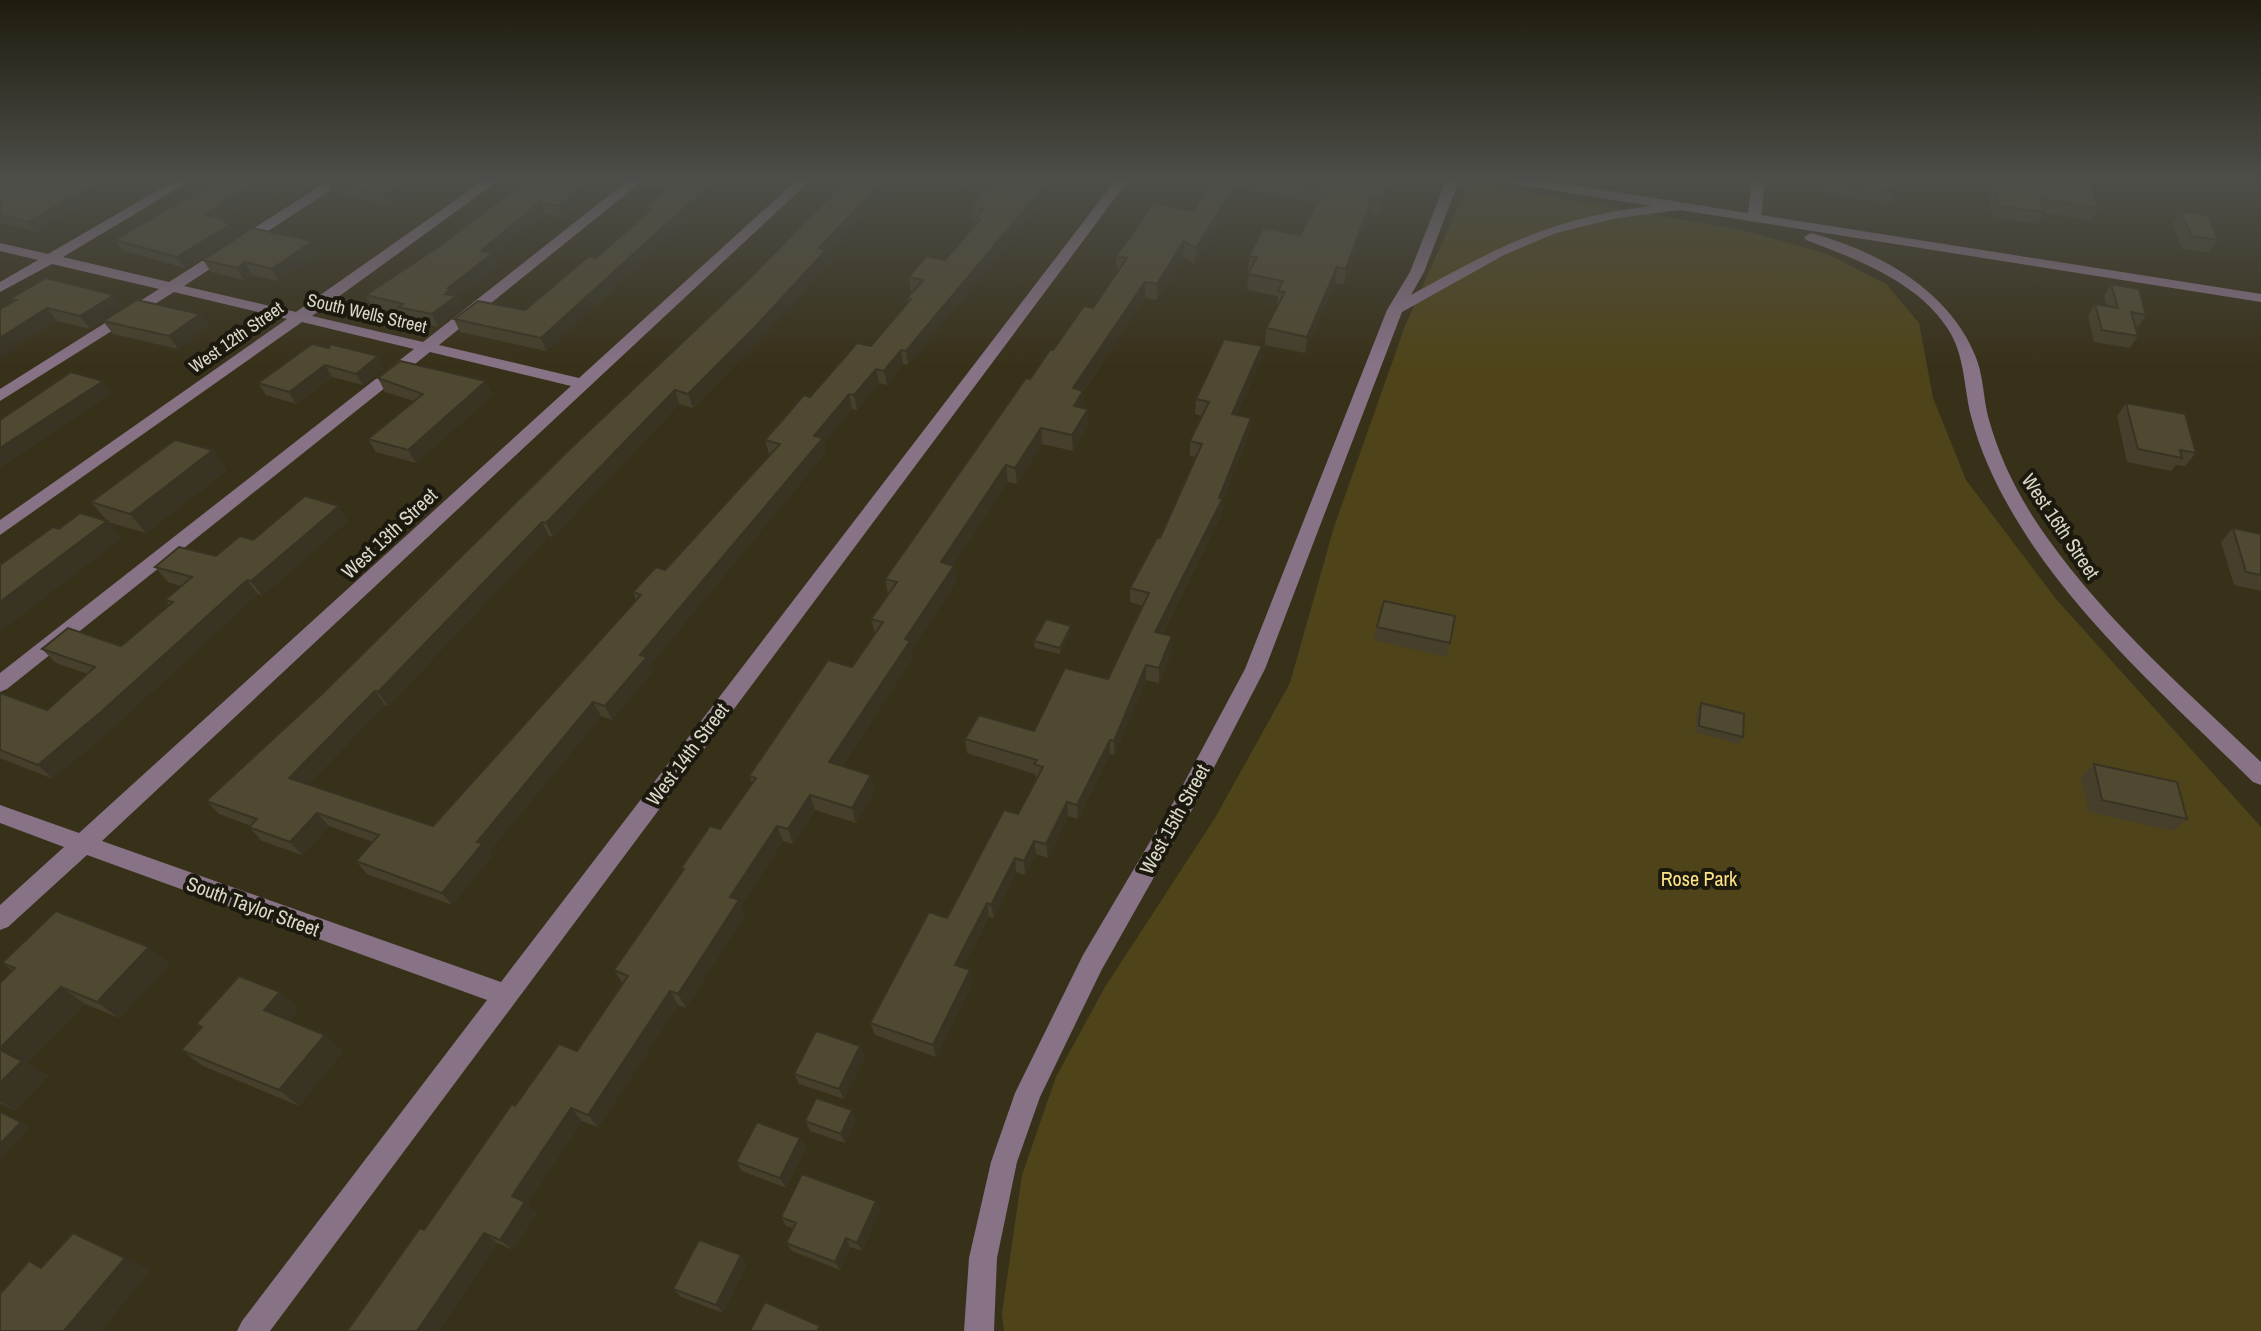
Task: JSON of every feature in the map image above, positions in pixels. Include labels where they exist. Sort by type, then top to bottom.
[{"type":"street","points":[[0,288],[82,240]]},
{"type":"street","points":[[0,396],[245,240]]},
{"type":"street","name":"West 12th Street","points":[[0,529],[408,240]]},
{"type":"street","points":[[0,684],[561,240]]},
{"type":"street","name":"West 13th Street","points":[[0,920],[740,240]]},
{"type":"street","name":"West 14th Street","points":[[252,1331],[1077,240]]},
{"type":"street","name":"West 15th Street","points":[[979,1331],[986,1244],[1004,1162],[1028,1093],[1092,963],[1185,802],[1255,669],[1395,310],[1417,272],[1430,240]]},
{"type":"street","points":[[1395,310],[1499,252],[1527,240]]},
{"type":"street","name":"West 16th Street","points":[[1819,240],[1883,266],[1928,298],[1958,337],[1969,358],[1988,446],[2018,508],[2071,584],[2134,653],[2261,776]]},
{"type":"street","points":[[1885,240],[2261,298]]},
{"type":"street","points":[[1883,266],[1906,249],[1921,246]]},
{"type":"street","name":"South Wells Street","points":[[0,247],[584,384]]},
{"type":"street","name":"South Taylor Street","points":[[0,814],[507,996]]},
{"type":"green space","name":"Rose Park","points":[[1443,240],[1778,240],[1828,254],[1886,284],[1919,323],[1933,398],[1966,480],[2056,599],[2261,827],[2261,1331],[1004,1331],[1002,1313],[1022,1175],[1056,1077],[1105,987],[1215,818],[1290,683],[1334,527],[1405,326]]},
{"type":"building","points":[[115,240],[205,240],[177,257]]},
{"type":"building","points":[[233,240],[313,241],[272,269],[245,262],[237,268],[203,260]]},
{"type":"building","points":[[447,240],[494,240],[481,251],[493,253],[448,288],[451,288],[445,294],[456,296],[432,314],[398,307],[403,304],[366,295]]},
{"type":"building","points":[[616,240],[649,240],[541,338],[454,319],[478,301],[525,310],[589,256],[596,258]]},
{"type":"building","points":[[787,240],[827,240],[819,248],[826,250],[755,327],[688,394],[675,390],[378,692],[375,691],[289,778],[433,826],[641,595],[633,592],[656,567],[665,570],[780,444],[765,440],[804,395],[810,397],[857,343],[871,346],[923,280],[909,277],[926,256],[945,260],[962,240],[999,240],[906,351],[901,350],[884,371],[876,369],[854,395],[849,394],[814,436],[823,438],[640,655],[647,657],[605,706],[593,702],[477,842],[483,843],[442,893],[356,861],[379,835],[317,813],[290,842],[249,827],[257,819],[206,801],[323,693],[570,449]]},
{"type":"building","points":[[1127,240],[1201,240],[1196,248],[1184,241],[1157,284],[1145,282],[1073,388],[1083,391],[1074,406],[1088,409],[1072,435],[1041,428],[1015,468],[1006,465],[941,562],[954,566],[905,639],[910,641],[829,762],[871,775],[852,808],[810,795],[788,829],[777,826],[730,897],[739,900],[678,994],[670,991],[588,1115],[571,1108],[512,1196],[525,1202],[500,1240],[484,1233],[417,1331],[347,1331],[420,1228],[424,1230],[512,1104],[515,1106],[559,1044],[577,1051],[628,976],[614,970],[710,826],[720,829],[756,778],[749,776],[828,660],[852,667],[883,622],[871,619],[897,582],[885,579],[1026,378],[1030,379],[1084,306],[1093,308],[1127,258],[1116,256]]},
{"type":"building","points":[[1257,240],[1357,240],[1346,269],[1337,267],[1307,337],[1266,328],[1285,292],[1278,291],[1283,281],[1248,274],[1257,257],[1249,256]]},
{"type":"building","points":[[46,278],[114,295],[80,316],[47,308],[0,338],[0,309],[16,300],[10,299]]},
{"type":"building","points":[[2111,284],[2139,289],[2146,315],[2131,312],[2138,336],[2102,330],[2095,304],[2118,308]]},
{"type":"building","points":[[137,300],[200,314],[169,336],[103,321]]},
{"type":"building","points":[[1224,339],[1262,346],[1232,414],[1251,418],[1219,498],[1223,498],[1155,632],[1172,636],[1159,668],[1146,665],[1114,741],[1110,740],[1077,805],[1067,802],[1046,844],[1034,841],[1024,861],[1015,858],[991,905],[987,903],[955,965],[970,970],[933,1045],[870,1023],[929,912],[947,918],[1004,810],[1018,814],[1043,767],[1034,764],[1037,760],[965,739],[979,715],[1034,731],[1065,668],[1108,679],[1149,593],[1130,588],[1157,538],[1160,538],[1202,444],[1190,441],[1209,402],[1196,399]]},
{"type":"building","points":[[312,344],[329,348],[330,344],[378,356],[356,374],[325,365],[289,392],[258,383]]},
{"type":"building","points":[[400,361],[486,381],[408,450],[368,439],[423,394],[378,378]]},
{"type":"building","points":[[71,372],[103,381],[0,448],[0,420]]},
{"type":"building","points":[[2126,403],[2185,414],[2196,453],[2180,450],[2182,458],[2138,449]]},
{"type":"building","points":[[175,440],[213,450],[130,514],[91,502]]},
{"type":"building","points":[[305,496],[339,506],[251,581],[247,580],[38,765],[0,750],[0,693],[47,710],[95,667],[42,649],[68,628],[121,646],[173,602],[165,600],[192,577],[155,567],[179,547],[216,556],[240,536],[253,540]]},
{"type":"building","points":[[80,513],[107,521],[0,602],[0,565],[53,527],[59,529]]},
{"type":"building","points":[[2233,528],[2261,534],[2261,575],[2246,572]]},
{"type":"building","points":[[1384,601],[1455,616],[1450,643],[1377,627]]},
{"type":"building","points":[[1046,619],[1071,626],[1060,648],[1034,641]]},
{"type":"building","points":[[1701,703],[1744,714],[1743,737],[1699,726]]},
{"type":"building","points":[[2094,764],[2177,782],[2187,819],[2102,800]]},
{"type":"building","points":[[56,911],[149,947],[97,1002],[61,987],[0,1048],[0,983],[15,968],[2,963]]},
{"type":"building","points":[[239,976],[280,992],[264,1010],[325,1035],[279,1090],[181,1050],[202,1027],[196,1024]]},
{"type":"building","points":[[816,1031],[860,1046],[839,1089],[794,1074]]},
{"type":"building","points":[[0,1050],[22,1061],[0,1083]]},
{"type":"building","points":[[816,1098],[852,1110],[841,1134],[805,1121]]},
{"type":"building","points":[[0,1112],[21,1122],[0,1144]]},
{"type":"building","points":[[757,1122],[800,1138],[780,1178],[736,1162]]},
{"type":"building","points":[[802,1174],[876,1201],[857,1243],[846,1238],[835,1262],[786,1243],[796,1223],[781,1217]]},
{"type":"building","points":[[73,1233],[125,1258],[64,1331],[0,1331],[0,1294],[29,1261],[41,1268]]},
{"type":"building","points":[[699,1240],[741,1255],[716,1305],[673,1289]]},
{"type":"building","points":[[765,1302],[820,1326],[817,1331],[750,1331]]}]
